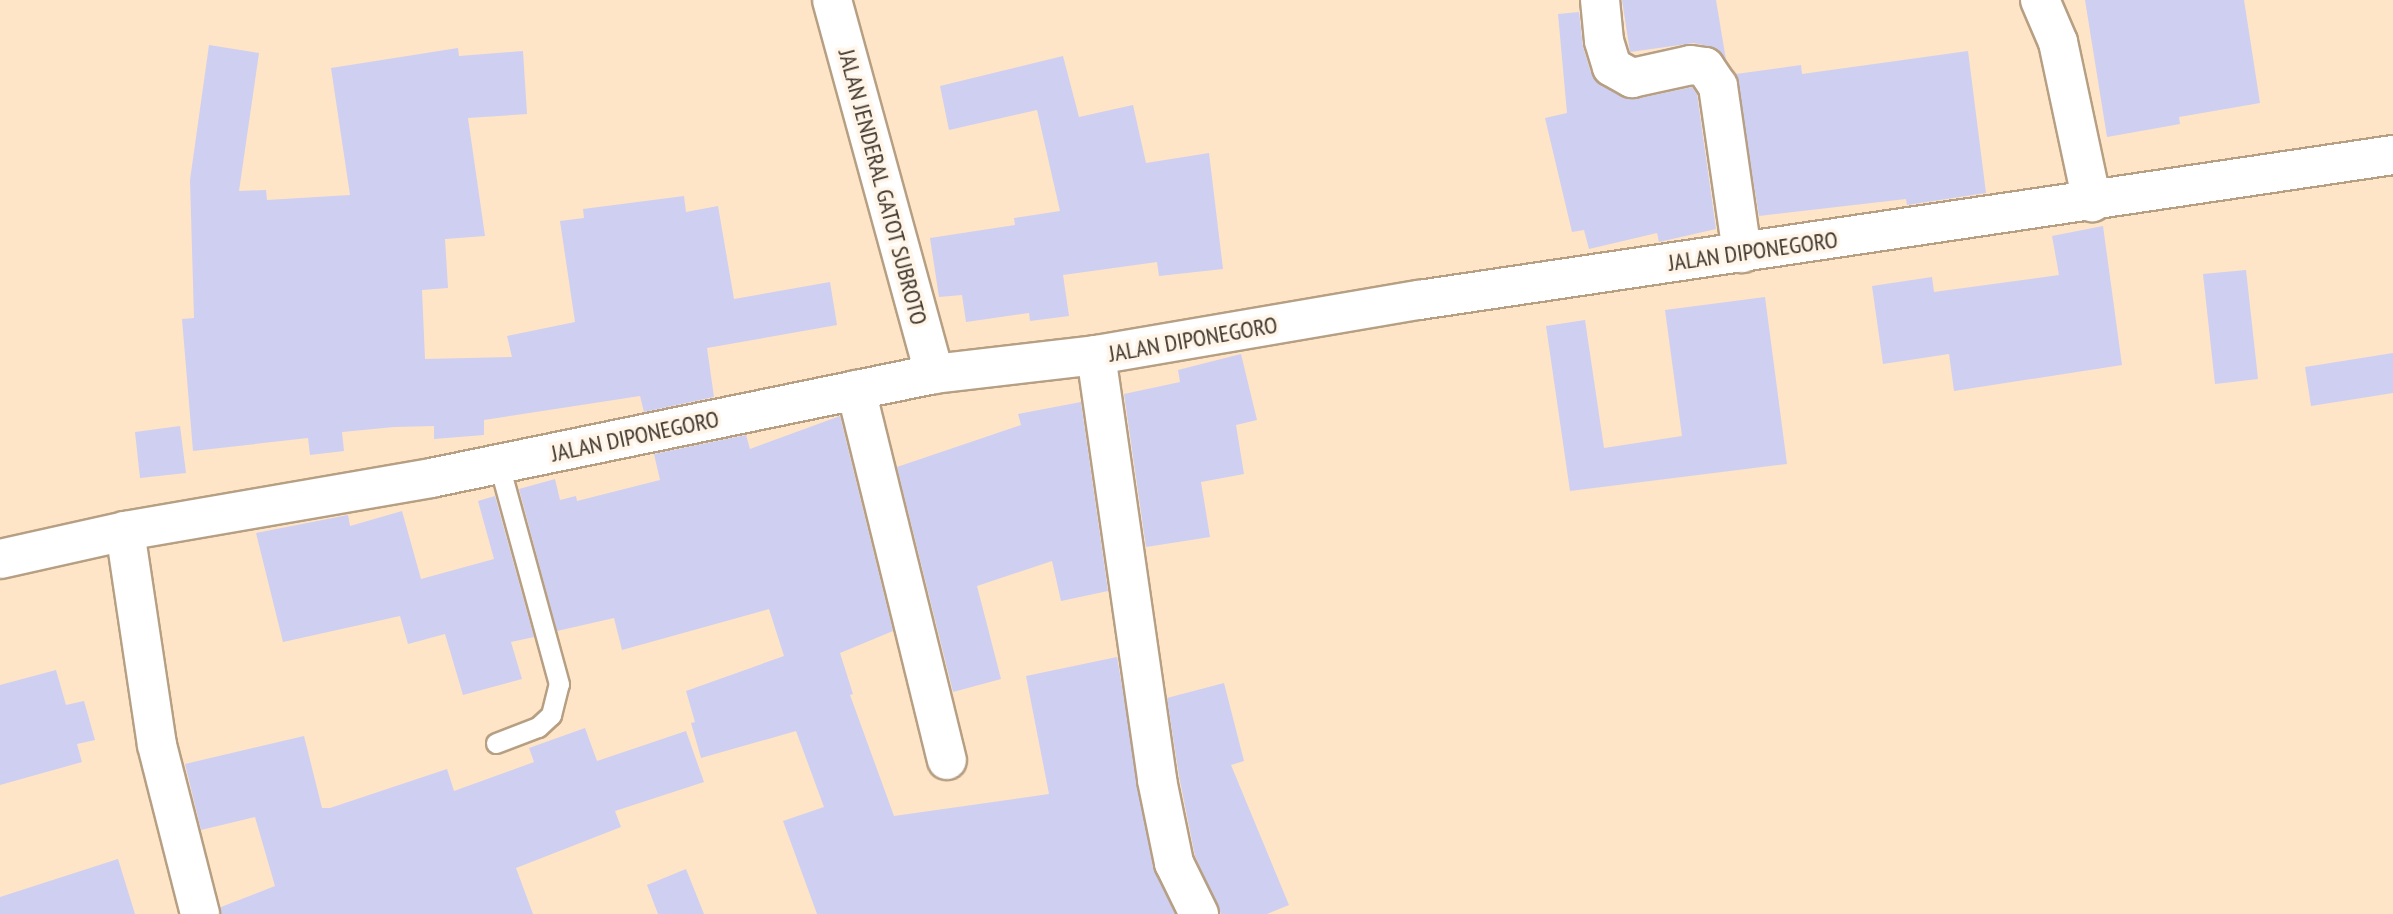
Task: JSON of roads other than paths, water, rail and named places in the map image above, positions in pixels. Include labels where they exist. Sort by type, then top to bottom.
[{"type":"main road","name":"JALAN JENDERAL GATOT SUBROTO","points":[[832,0],[934,374]]},
{"type":"main road","points":[[1600,0],[1604,41],[1612,66],[1632,78],[1705,67],[1718,86],[1742,253]]},
{"type":"main road","points":[[2039,0],[2058,43],[2092,202]]},
{"type":"main road","name":"JALAN DIPONEGORO","points":[[0,559],[125,531],[499,464],[934,374],[1096,355],[1419,300],[2092,202],[2393,155]]},
{"type":"main road","points":[[1096,355],[1157,780],[1174,863],[1199,914]]},
{"type":"main road","points":[[856,390],[947,760]]},
{"type":"main road","points":[[125,531],[157,745],[200,914]]},
{"type":"lane","points":[[496,743],[538,727],[551,715],[559,684],[499,464]]}]
